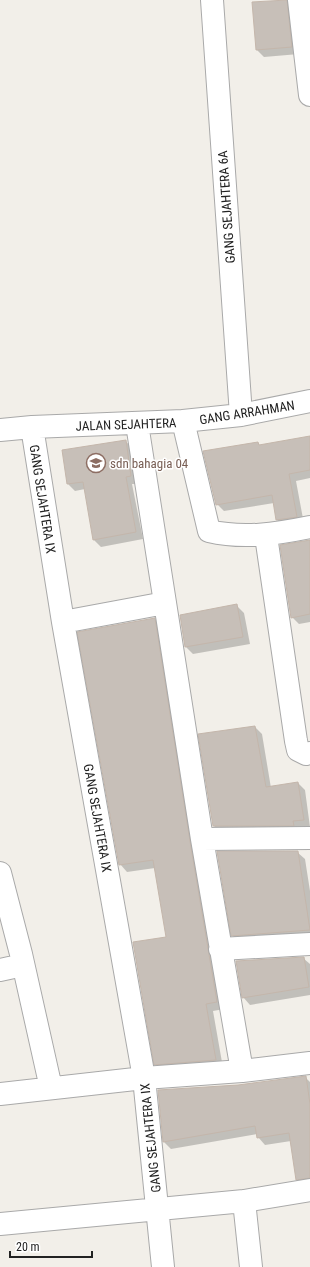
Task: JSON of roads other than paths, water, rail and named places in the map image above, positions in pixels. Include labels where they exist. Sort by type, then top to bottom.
[{"type":"street","name":"GANG SEJAHTERA 6A","points":[[212,0],[241,415]]},
{"type":"street","points":[[300,0],[309,63],[310,95]]},
{"type":"street","name":"GANG ARRAHMAN","points":[[183,421],[241,415],[310,401]]},
{"type":"street","name":"JALAN SEJAHTERA","points":[[0,430],[32,427],[183,421],[209,531],[266,536],[310,527]]},
{"type":"street","points":[[137,424],[202,839],[242,1071]]},
{"type":"street","name":"GANG SEJAHTERA IX","points":[[32,427],[62,622],[144,1078],[163,1267]]},
{"type":"street","points":[[266,536],[296,741],[298,750],[306,754],[310,753]]},
{"type":"street","points":[[62,622],[165,603]]},
{"type":"street","points":[[202,839],[310,838]]},
{"type":"street","points":[[0,873],[51,1088]]},
{"type":"street","points":[[220,949],[310,944]]},
{"type":"street","points":[[0,970],[23,965]]},
{"type":"street","points":[[0,1094],[144,1078],[242,1071],[310,1063]]},
{"type":"street","points":[[0,1224],[244,1201],[310,1190]]},
{"type":"street","points":[[244,1201],[251,1267]]},
{"type":"place","name":"sdn bahagia 04","points":[[96,463]]}]
